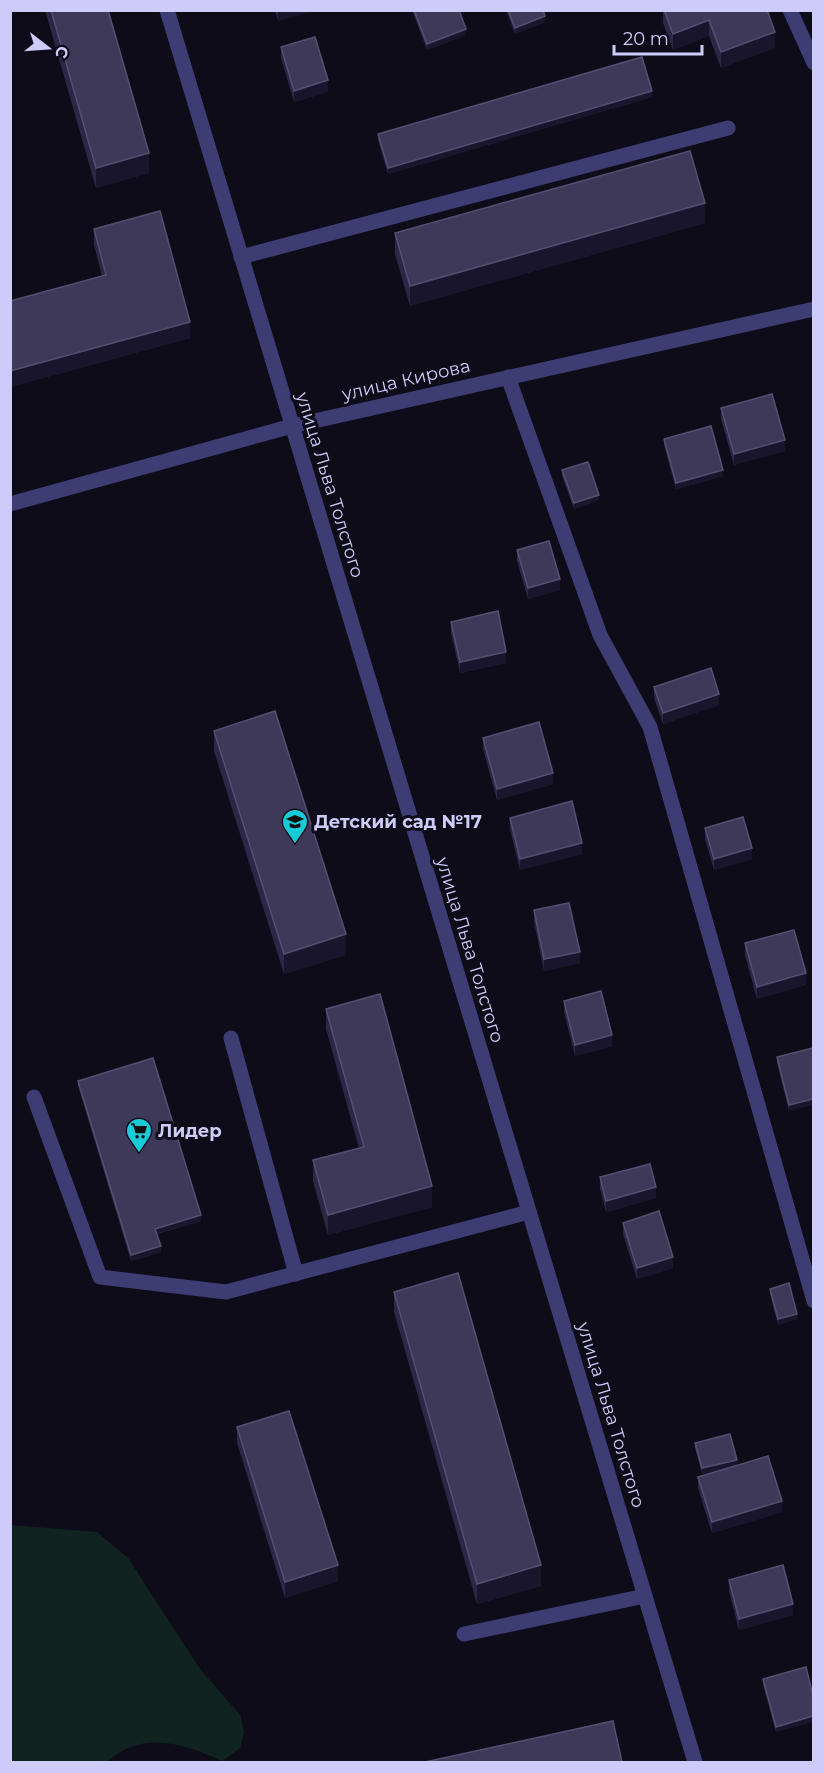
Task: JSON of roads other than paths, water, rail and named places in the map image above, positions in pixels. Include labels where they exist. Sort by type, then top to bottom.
[{"type":"street","name":"улица Льва Толстого","points":[[167,10],[695,1762]]},
{"type":"street","points":[[790,10],[813,63]]},
{"type":"street","points":[[241,256],[728,128]]},
{"type":"street","name":"улица Кирова","points":[[10,504],[292,426],[813,309]]},
{"type":"street","points":[[508,377],[600,635],[650,727],[813,1301]]},
{"type":"street","points":[[231,1038],[296,1274]]},
{"type":"street","points":[[34,1096],[99,1277],[226,1292],[529,1212]]},
{"type":"street","points":[[464,1634],[645,1596]]},
{"type":"place","name":"Детский сад №17","points":[[295,845]]},
{"type":"place","name":"Лидер","points":[[139,1154]]}]
